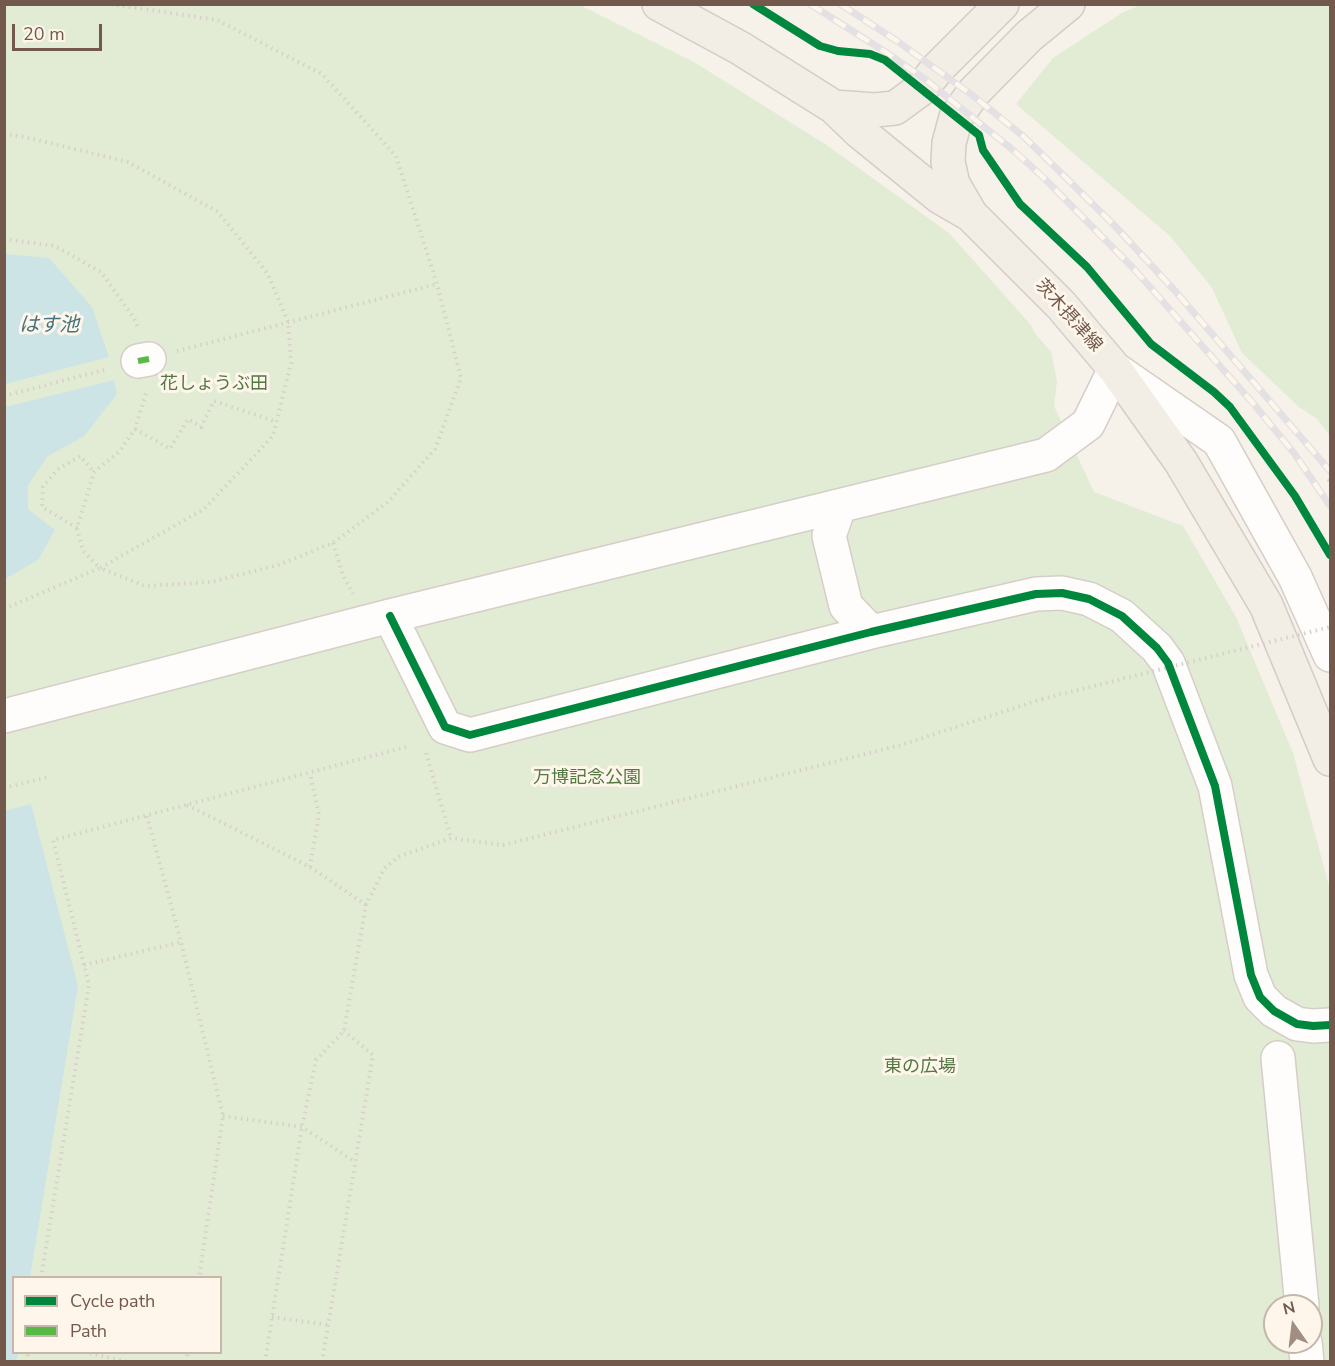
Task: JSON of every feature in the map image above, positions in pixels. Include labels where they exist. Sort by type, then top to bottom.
[{"type":"main road","name":"茨木摂津線","points":[[658,4],[740,48],[834,107],[860,132],[940,197],[971,215],[1061,304],[1115,369],[1181,462],[1266,605],[1330,759]]},
{"type":"main road","points":[[834,107],[875,110],[895,108],[921,89],[939,67],[1002,4]]},
{"type":"main road","points":[[971,215],[953,184],[948,162],[949,143],[956,117],[974,92],[1029,36],[1068,4]]},
{"type":"street","points":[[4,716],[380,619],[1046,455],[1088,424],[1115,369],[1219,441],[1295,577],[1330,654]]},
{"type":"street","points":[[839,507],[829,536],[846,606],[871,632]]},
{"type":"street","points":[[380,619],[445,727],[470,735],[871,632],[1036,594],[1062,593],[1089,599],[1122,616],[1157,648],[1168,663],[1215,786],[1251,975],[1260,997],[1274,1011],[1297,1024],[1330,1025]]},
{"type":"street","points":[[1278,1058],[1301,1294]]},
{"type":"path","points":[[4,5],[12,4]]},
{"type":"path","points":[[4,239],[55,246],[101,272],[134,318],[147,392],[135,429],[119,452],[94,472],[77,528],[83,551],[100,568],[145,586],[211,582],[278,565],[333,543],[388,502],[435,449],[461,378],[437,284],[396,156],[322,75],[217,20],[111,4]]},
{"type":"path","points":[[4,134],[128,162],[218,212],[268,274],[288,322],[291,363],[273,436],[204,509],[100,568],[4,609]]},
{"type":"path","points":[[4,396],[437,284]]},
{"type":"path","points":[[135,429],[170,449],[188,419],[201,427],[214,401],[277,422]]},
{"type":"path","points":[[77,528],[42,507],[44,488],[57,470],[80,456],[94,472]]},
{"type":"path","points":[[333,543],[343,575],[380,619]]},
{"type":"path","points":[[265,1362],[302,1127],[316,1060],[344,1031],[366,905],[384,869],[398,857],[452,838],[503,844],[901,745],[1042,699],[1330,627]]},
{"type":"path","points":[[41,1276],[89,985],[53,840],[406,747]]},
{"type":"path","points":[[310,773],[319,815],[310,867]]},
{"type":"path","points":[[4,788],[48,777]]},
{"type":"path","points":[[186,805],[310,867],[366,905]]},
{"type":"path","points":[[147,815],[224,1116],[199,1276]]},
{"type":"path","points":[[84,965],[181,942]]},
{"type":"path","points":[[322,1362],[373,1055],[344,1031]]},
{"type":"path","points":[[224,1116],[302,1127],[355,1162]]},
{"type":"path","points":[[272,1317],[328,1325]]},
{"type":"path","points":[[89,1354],[128,1362]]},
{"type":"green space","points":[[1143,4],[1330,5],[1330,436],[1317,419],[1299,407],[1242,353],[1212,288],[1171,237],[1016,104],[1053,58],[1122,13]]},
{"type":"green space","name":"万博記念公園","points":[[5,5],[580,5],[694,62],[828,146],[949,233],[1031,325],[1051,352],[1057,381],[1054,406],[1094,492],[1183,526],[1236,617],[1293,753],[1330,889],[1330,1361],[5,1361]]},
{"type":"water","name":"はす池","points":[[5,254],[49,258],[92,307],[109,357],[5,384]]},
{"type":"water","name":"はす池","points":[[114,380],[117,394],[84,436],[48,456],[28,485],[28,509],[55,530],[38,560],[5,579],[5,407]]},
{"type":"water","points":[[31,804],[78,986],[30,1276],[12,1276],[12,1354],[18,1354],[16,1361],[5,1362],[4,811]]},
{"type":"railway","points":[[810,4],[926,80],[1044,178],[1134,269],[1252,402],[1294,453],[1330,506]]},
{"type":"railway","points":[[840,4],[897,41],[972,95],[1023,136],[1115,226],[1176,292],[1330,471]]},
{"type":"marked path","points":[[138,361],[149,359]]},
{"type":"cycle path","points":[[753,4],[820,46],[838,51],[870,54],[885,60],[979,135],[983,150],[1020,204],[1087,267],[1151,344],[1230,407],[1295,496],[1330,555]]},
{"type":"cycle path","points":[[390,616],[445,727],[470,735],[871,632],[1036,594],[1062,593],[1089,599],[1122,616],[1157,648],[1168,663],[1215,786],[1251,975],[1260,997],[1274,1011],[1297,1024],[1330,1025]]},
{"type":"park label","name":"花しょうぶ田","points":[[214,385]]},
{"type":"park label","name":"東の広場","points":[[920,1068]]}]
